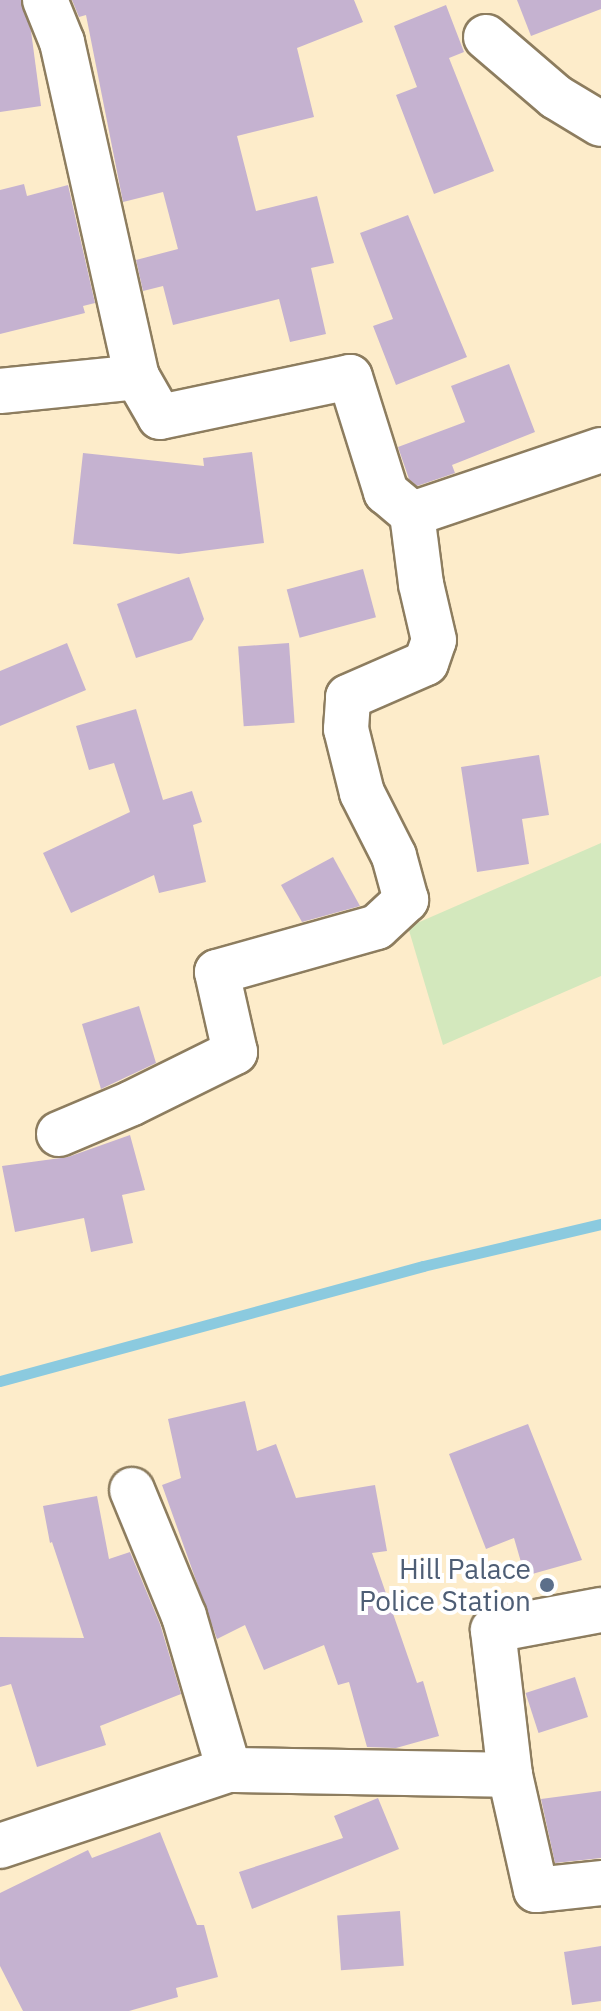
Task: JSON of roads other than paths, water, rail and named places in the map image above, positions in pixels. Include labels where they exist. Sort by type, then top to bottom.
[{"type":"street","points":[[45,0],[62,42],[137,377],[160,417],[350,377],[386,492],[412,514],[421,584],[434,640],[426,663],[348,697],[346,729],[362,793],[394,856],[406,900],[377,927],[217,972],[235,1052],[132,1103],[59,1134]]},
{"type":"street","points":[[486,37],[556,97],[601,124]]},
{"type":"street","points":[[0,391],[137,377]]},
{"type":"street","points":[[412,514],[601,450]]},
{"type":"street","points":[[132,1490],[184,1616],[229,1770]]},
{"type":"street","points":[[601,1610],[493,1630],[510,1775],[536,1890],[601,1883]]},
{"type":"street","points":[[0,1846],[229,1770],[510,1775]]},
{"type":"waterway","points":[[0,1381],[423,1266],[601,1224]]},
{"type":"place","name":"Hill Palace Police Station","points":[[547,1585]]}]
